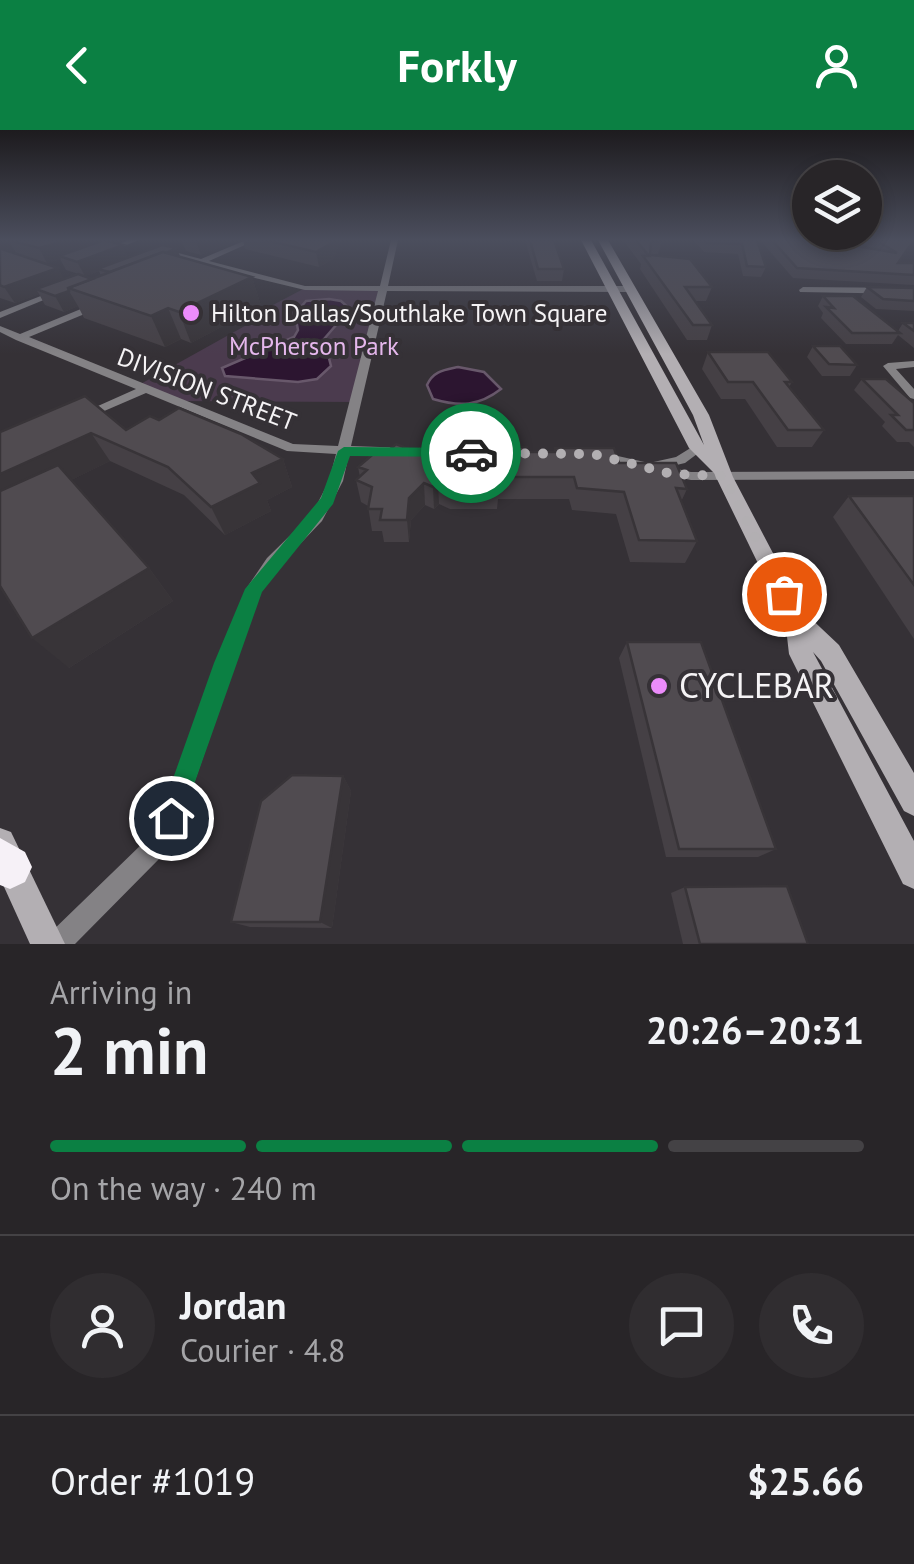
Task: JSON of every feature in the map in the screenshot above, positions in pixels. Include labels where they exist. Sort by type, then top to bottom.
[{"type":"main road","points":[[614,278],[701,415],[724,476],[796,619],[830,653],[914,800]]},
{"type":"main road","points":[[618,278],[697,448],[724,476]]},
{"type":"main road","points":[[796,619],[801,654],[914,873]]},
{"type":"main road","points":[[3,857],[48,944]]},
{"type":"street","points":[[262,278],[298,288],[622,289]]},
{"type":"street","points":[[57,944],[152,850],[171,818],[254,589],[328,500],[344,451],[386,278]]},
{"type":"street","points":[[0,315],[74,286]]},
{"type":"street","points":[[803,290],[914,291]]},
{"type":"street","points":[[20,338],[108,301]]},
{"type":"street","name":"DIVISION STREET","points":[[0,329],[291,448],[424,452]]},
{"type":"street","points":[[914,364],[888,366],[914,396]]},
{"type":"street","points":[[63,425],[145,390]]},
{"type":"street","points":[[644,468],[680,460],[697,448]]},
{"type":"street","points":[[593,454],[691,476],[914,474]]},
{"type":"green space","name":"McPherson Park","points":[[305,288],[384,288],[357,402],[173,401],[137,386],[261,317],[256,314]]},
{"type":"shaded area","points":[[306,301],[341,301],[350,309],[324,339],[331,366],[317,379],[298,382],[225,376],[222,368],[294,337],[298,330],[295,314]]},
{"type":"shaded area","points":[[458,367],[484,372],[501,389],[469,403],[433,399],[429,380],[439,372]]},
{"type":"building","points":[[0,278],[30,278],[4,287]]},
{"type":"building","points":[[67,278],[92,279],[55,296],[36,289]]},
{"type":"building","points":[[94,278],[250,278],[179,312],[168,308],[151,316],[68,288]]},
{"type":"building","points":[[659,278],[705,278],[712,287],[685,287],[712,325],[693,325]]},
{"type":"building","points":[[867,287],[914,288],[914,301],[883,299]]},
{"type":"building","points":[[823,296],[853,296],[900,333],[852,333],[826,307],[834,308]]},
{"type":"building","points":[[813,346],[840,346],[857,365],[829,364]]},
{"type":"building","points":[[708,352],[768,352],[792,382],[785,382],[824,430],[788,430],[753,382],[728,382]]},
{"type":"building","points":[[862,379],[886,379],[914,403],[914,430],[906,430],[891,415],[898,415]]},
{"type":"building","points":[[85,396],[126,430],[150,416],[159,420],[179,408],[241,434],[283,459],[252,473],[260,483],[211,507],[168,467],[91,433],[0,474],[0,432]]},
{"type":"building","points":[[396,444],[416,452],[422,446],[527,447],[528,452],[614,448],[619,463],[676,463],[687,489],[676,488],[697,541],[639,540],[624,492],[577,488],[574,477],[498,477],[499,487],[450,487],[438,482],[433,487],[424,483],[409,498],[407,520],[380,520],[382,509],[368,509],[372,487],[356,480],[367,470],[358,467],[378,450],[386,453]]},
{"type":"building","points":[[58,465],[149,568],[32,638],[0,586],[0,491]]},
{"type":"building","points":[[849,496],[914,496],[914,585]]},
{"type":"building","points":[[627,642],[701,642],[776,849],[679,849]]},
{"type":"building","points":[[292,775],[343,776],[320,922],[231,922],[261,801]]},
{"type":"building","points":[[787,886],[808,944],[700,944],[685,887]]},
{"type":"way so far","points":[[471,453],[593,454],[672,474],[724,476],[784,594]]},
{"type":"place","name":"Hilton Dallas/Southlake Town Square","points":[[191,313]]},
{"type":"place","name":"CYCLEBAR","points":[[659,686]]},
{"type":"route","points":[[171,818],[254,589],[328,500],[344,451],[471,453]]}]
